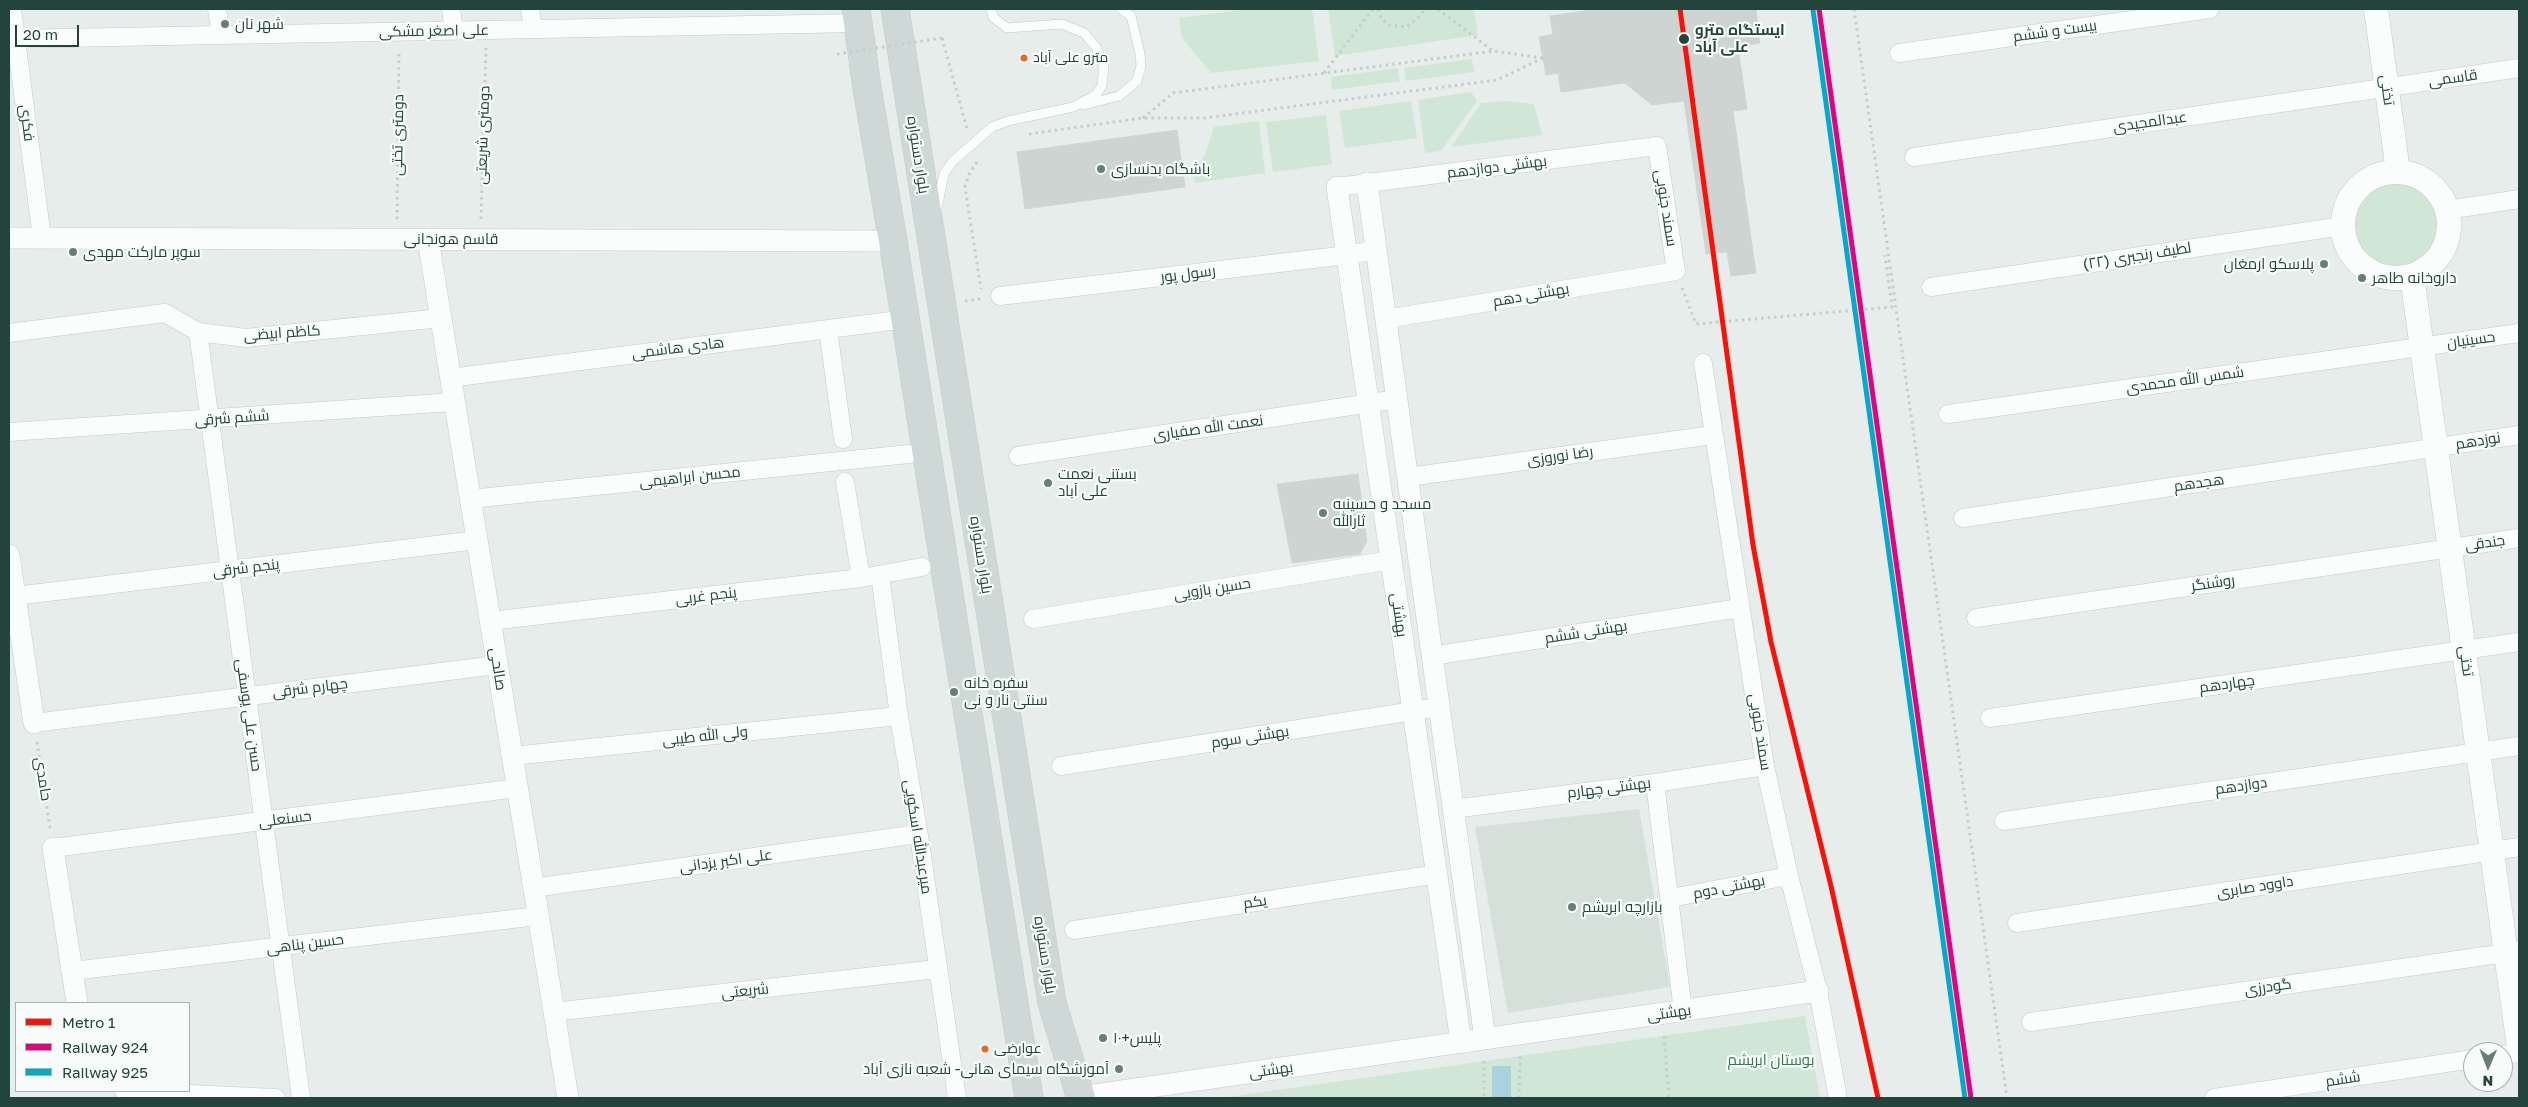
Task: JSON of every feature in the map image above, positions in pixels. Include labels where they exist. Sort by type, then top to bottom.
[{"type":"main road","name":"بلوار دستواره","points":[[895,9],[1052,1003],[1080,1098]]},
{"type":"main road","name":"تختی","points":[[2376,9],[2398,172]]},
{"type":"main road","points":[[857,16],[1029,1098]]},
{"type":"main road","points":[[2398,172],[2414,175],[2429,183],[2440,195],[2447,210],[2450,226],[2447,242],[2433,263],[2412,276],[2396,278],[2380,275],[2365,268],[2353,256],[2346,242],[2343,226],[2346,209],[2353,193],[2366,181],[2381,174],[2398,172]]},
{"type":"main road","name":"تختی","points":[[2412,276],[2492,851],[2513,952],[2519,1047]]},
{"type":"street","name":"فکری","points":[[12,9],[13,39],[42,238]]},
{"type":"street","points":[[217,9],[221,35]]},
{"type":"street","points":[[451,9],[454,31]]},
{"type":"street","points":[[530,9],[533,29]]},
{"type":"street","name":"بیست و ششم","points":[[1900,53],[2210,9]]},
{"type":"street","name":"علی اصغر مشکی","points":[[13,39],[533,29],[857,16]]},
{"type":"street","name":"قاسمی","points":[[2387,87],[2519,68]]},
{"type":"street","name":"عبدالمجیدی","points":[[1914,157],[2387,87]]},
{"type":"street","name":"بهشتی دوازدهم","points":[[1337,188],[1657,146]]},
{"type":"street","name":"سمند جنوبی","points":[[1657,146],[1676,271]]},
{"type":"street","points":[[1367,183],[1485,1039]]},
{"type":"street","name":"بهشتی","points":[[1337,188],[1461,1042]]},
{"type":"street","points":[[2447,210],[2519,199]]},
{"type":"street","name":"لطیف رنجبری (۲۲)","points":[[1931,287],[2343,226]]},
{"type":"street","name":"قاسم هونجانی","points":[[9,238],[893,241]]},
{"type":"street","name":"صالحی","points":[[428,239],[568,1098]]},
{"type":"street","name":"رسول پور","points":[[1000,296],[1347,256],[1376,250]]},
{"type":"street","name":"بهشتی دهم","points":[[1386,319],[1676,271]]},
{"type":"street","name":"کاظم ابیضی","points":[[9,333],[165,313],[198,332],[246,338],[441,318]]},
{"type":"street","name":"هادی هاشمی","points":[[450,378],[906,319]]},
{"type":"street","points":[[828,329],[842,439]]},
{"type":"street","name":"حسن علی یوسفی","points":[[198,332],[301,1098]]},
{"type":"street","name":"حسینیان","points":[[2422,346],[2519,333]]},
{"type":"street","name":"شمس الله محمدی","points":[[1948,414],[2422,346]]},
{"type":"street","name":"سمند جنوبی","points":[[1703,363],[1765,766],[1788,876],[1818,991],[1838,1098]]},
{"type":"street","name":"نعمت الله صفیاری","points":[[1018,456],[1397,399]]},
{"type":"street","name":"ششم شرقی","points":[[9,432],[210,420],[454,402]]},
{"type":"street","name":"رضا نوروزی","points":[[1408,477],[1713,435]]},
{"type":"street","name":"نوزدهم","points":[[2436,448],[2519,435]]},
{"type":"street","name":"هجدهم","points":[[1962,518],[2436,448]]},
{"type":"street","name":"محسن ابراهیمی","points":[[470,499],[909,454]]},
{"type":"street","points":[[845,482],[861,578]]},
{"type":"street","name":"جندقی","points":[[2450,548],[2519,538]]},
{"type":"street","name":"پنجم شرقی","points":[[15,596],[477,540]]},
{"type":"street","name":"روشنگر","points":[[1976,618],[2450,548]]},
{"type":"street","points":[[9,555],[34,723]]},
{"type":"street","name":"حسین بازویی","points":[[1032,619],[1391,560]]},
{"type":"street","name":"پنجم غربی","points":[[490,622],[861,578],[922,567]]},
{"type":"street","name":"میرعبدالله اسکویی","points":[[880,575],[899,716],[957,1098]]},
{"type":"street","name":"بهشتی ششم","points":[[1432,656],[1740,608]]},
{"type":"street","name":"چهاردهم","points":[[1990,718],[2519,642]]},
{"type":"street","name":"چهارم شرقی","points":[[34,723],[497,665]]},
{"type":"street","name":"بهشتی سوم","points":[[1061,766],[1440,707]]},
{"type":"street","name":"ولی الله طیبی","points":[[512,756],[899,716]]},
{"type":"street","name":"دوازدهم","points":[[2004,821],[2519,746]]},
{"type":"street","name":"بهشتی چهارم","points":[[1453,808],[1655,783],[1765,766]]},
{"type":"street","points":[[1655,783],[1683,1011]]},
{"type":"street","name":"حسنعلی","points":[[53,848],[517,788]]},
{"type":"street","name":"علی اکبر یزدانی","points":[[534,888],[918,834]]},
{"type":"street","name":"داوود صابری","points":[[2018,923],[2519,847]]},
{"type":"street","points":[[53,848],[77,1002]]},
{"type":"street","name":"یکم","points":[[1074,930],[1437,874]]},
{"type":"street","name":"بهشتی دوم","points":[[1670,898],[1788,876]]},
{"type":"street","name":"حسین پناهی","points":[[72,971],[538,916]]},
{"type":"street","name":"گودرزی","points":[[2031,1022],[2513,952]]},
{"type":"street","name":"شریعتی","points":[[554,1012],[937,969]]},
{"type":"street","name":"بهشتی","points":[[1080,1098],[1818,991]]},
{"type":"street","name":"ششم","points":[[2214,1098],[2463,1061]]},
{"type":"street","points":[[146,1092],[276,1098]]},
{"type":"lane","points":[[991,9],[993,17],[1006,28],[1062,24],[1084,33],[1096,47],[1104,65],[1102,86],[1096,95],[1073,107]]},
{"type":"lane","points":[[931,235],[944,174],[952,162],[992,127],[1008,121],[1119,96],[1137,80],[1140,54],[1130,12],[1121,9]]},
{"type":"path","points":[[1323,73],[1373,9]]},
{"type":"path","points":[[1378,9],[1382,18],[1389,24],[1407,27],[1421,15],[1424,9]]},
{"type":"path","points":[[1438,9],[1494,51]]},
{"type":"path","points":[[1854,9],[2007,1098]]},
{"type":"path","name":"دومتری شریعتی","points":[[480,239],[487,30]]},
{"type":"path","name":"دومتری تختی","points":[[397,239],[399,32]]},
{"type":"path","points":[[837,54],[942,38],[971,145]]},
{"type":"path","points":[[1020,135],[1142,118],[1204,118],[1497,80],[1542,58],[1494,51],[1173,93],[1142,118]]},
{"type":"path","points":[[942,304],[983,298],[965,187],[968,174],[978,161]]},
{"type":"path","points":[[1676,271],[1696,324],[1892,307],[1885,255]]},
{"type":"path","name":"حامدی","points":[[34,723],[53,848]]},
{"type":"path","points":[[1664,1036],[1669,1098]]},
{"type":"path","points":[[1519,1098],[1520,1056]]},
{"type":"path","points":[[1484,1061],[1484,1098]]},
{"type":"shaded area","name":"بازارچه ابریشم","points":[[1639,809],[1670,987],[1508,1013],[1475,827]]},
{"type":"green space","points":[[1248,9],[1312,9],[1319,61],[1211,73],[1182,38],[1179,18]]},
{"type":"green space","points":[[1328,9],[1474,9],[1478,35],[1335,56]]},
{"type":"green space","points":[[1472,59],[1474,72],[1406,81],[1404,68]]},
{"type":"green space","points":[[1398,68],[1400,81],[1332,90],[1331,77]]},
{"type":"green space","points":[[1471,92],[1477,101],[1441,151],[1425,153],[1418,100]]},
{"type":"green space","points":[[1411,101],[1417,138],[1345,148],[1339,111]]},
{"type":"green space","points":[[1507,101],[1534,104],[1542,135],[1451,147],[1481,103]]},
{"type":"green space","points":[[1326,115],[1332,164],[1273,172],[1266,122]]},
{"type":"green space","points":[[1259,121],[1265,173],[1195,183],[1193,173],[1205,155],[1214,127]]},
{"type":"green space","points":[[2395,180],[2404,181],[2420,188],[2432,200],[2439,216],[2439,234],[2432,250],[2420,262],[2404,269],[2395,270],[2386,269],[2370,262],[2358,250],[2351,234],[2350,225],[2351,216],[2358,200],[2370,188],[2386,181]]},
{"type":"green space","name":"بوستان ابریشم","points":[[1805,1016],[1820,1098],[1220,1098]]},
{"type":"water","points":[[1492,1066],[1511,1066],[1511,1098],[1492,1098]]},
{"type":"building","points":[[1598,9],[1756,9],[1760,43],[1738,47],[1747,109],[1733,111],[1756,273],[1731,276],[1727,252],[1706,254],[1684,101],[1652,105],[1625,83],[1561,92],[1558,73],[1546,75],[1539,37],[1553,34],[1550,16]]},
{"type":"building","name":"باشگاه بدنسازی","points":[[1177,130],[1185,187],[1025,209],[1017,152]]},
{"type":"building","name":"مسجد و حسینیه ثارالله","points":[[1358,474],[1367,541],[1360,554],[1292,563],[1277,484]]},
{"type":"metro line","name":"1","points":[[1680,9],[1753,545],[1771,642],[1831,886],[1878,1098]]},
{"type":"rail line","name":"924","points":[[1819,9],[1971,1098]]},
{"type":"rail line","name":"925","points":[[1813,10],[1965,1098]]},
{"type":"place","name":"شهر نان","points":[[225,24]]},
{"type":"place","name":"ایستگاه مترو علی آباد","points":[[1684,39]]},
{"type":"place","name":"مترو علی آباد","points":[[1024,58]]},
{"type":"place","name":"باشگاه بدنسازی","points":[[1101,169]]},
{"type":"place","name":"سوپر مارکت مهدی","points":[[73,252]]},
{"type":"place","name":"پلاسکو ارمغان","points":[[2324,264]]},
{"type":"place","name":"داروخانه طاهر","points":[[2362,278]]},
{"type":"place","name":"بستنی نعمت علی آباد","points":[[1048,483]]},
{"type":"place","name":"مسجد و حسینیه ثارالله","points":[[1323,513]]},
{"type":"place","name":"سفره خانه سنتی نار و نی","points":[[954,692]]},
{"type":"place","name":"بازارچه ابریشم","points":[[1572,907]]},
{"type":"place","name":"پلیس+۱۰","points":[[1103,1038]]},
{"type":"place","name":"عوارضی","points":[[985,1049]]},
{"type":"place","name":"آموزشگاه سیمای هانی- شعبه نازی آباد","points":[[1119,1069]]}]
